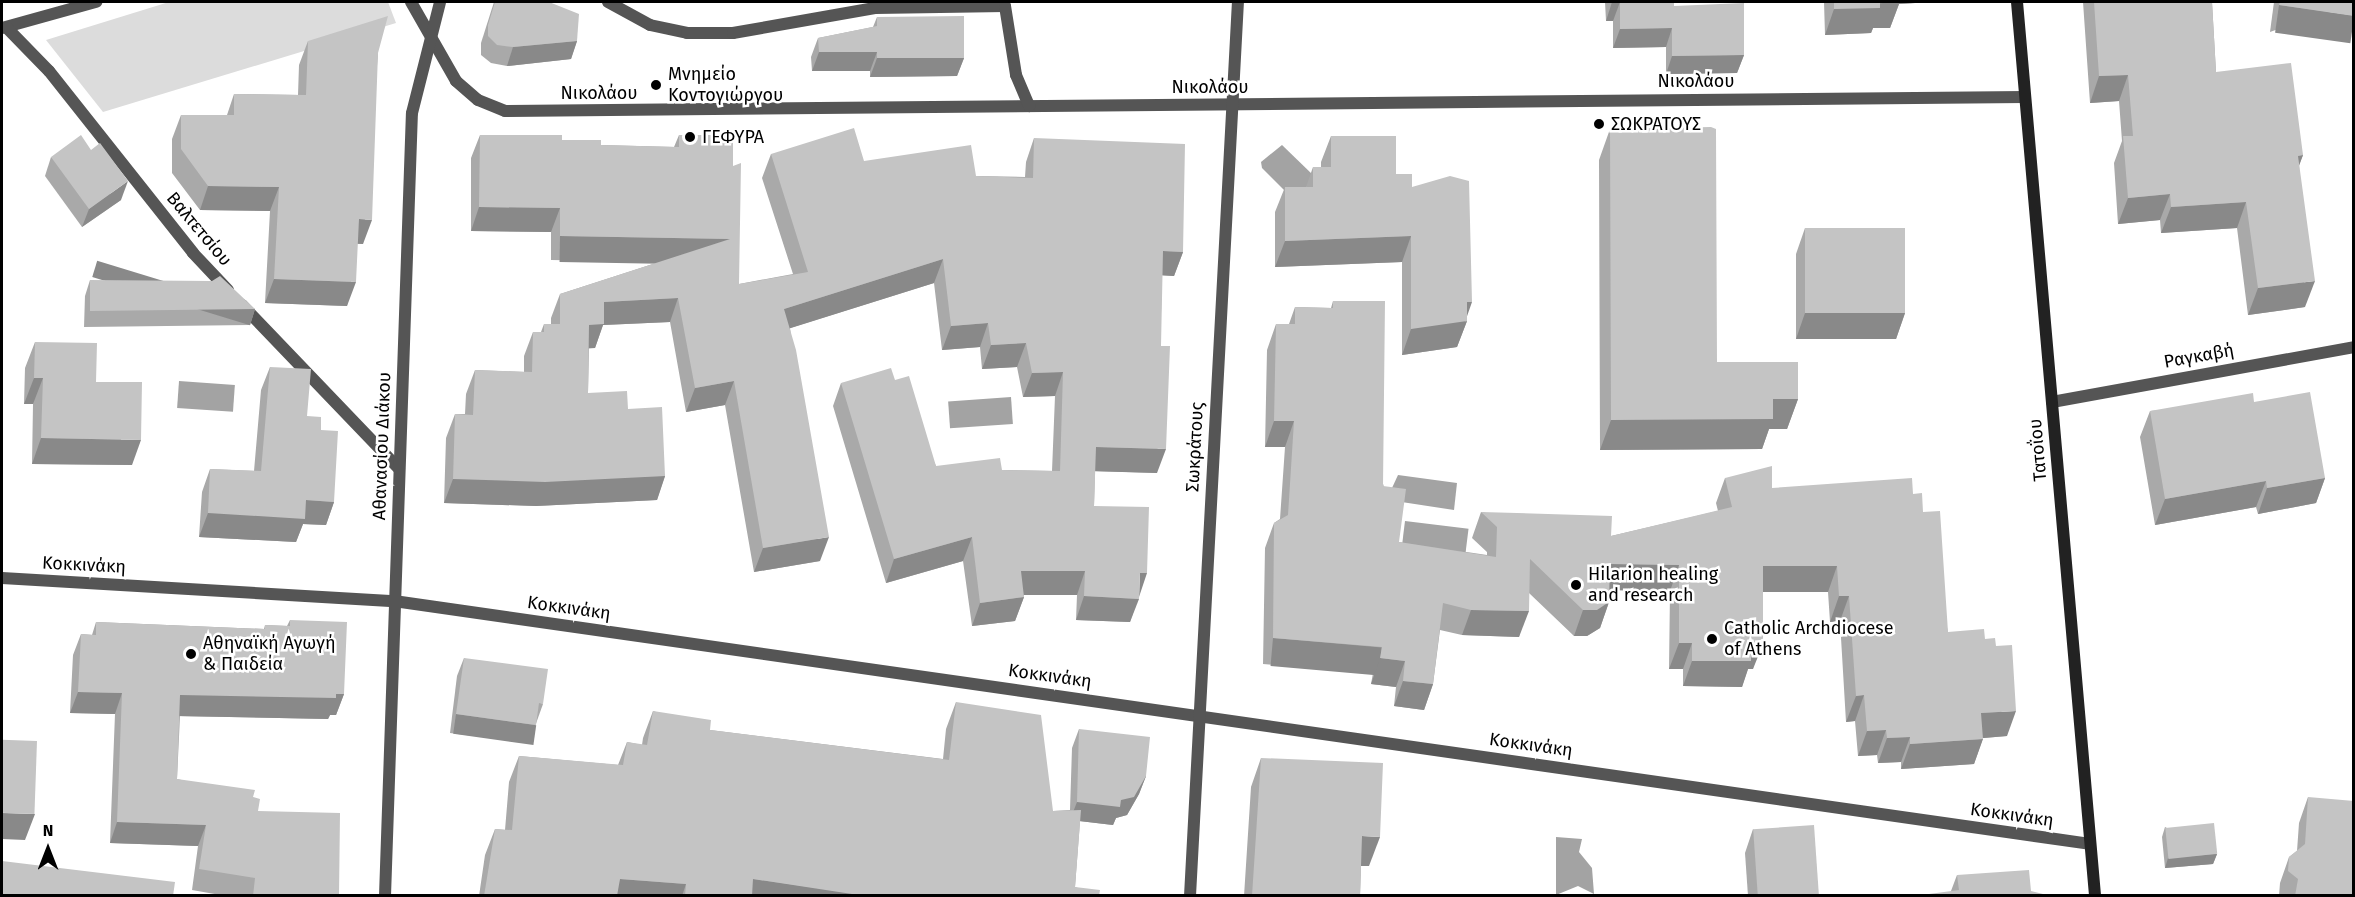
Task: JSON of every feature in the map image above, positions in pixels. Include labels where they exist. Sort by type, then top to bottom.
[{"type":"main road","name":"Τατοΐου","points":[[2017,2],[2095,896]]},
{"type":"street","points":[[4,28],[96,2]]},
{"type":"street","name":"Νικολάου","points":[[411,2],[429,39],[456,81],[478,100],[505,111],[2025,97]]},
{"type":"street","name":"Αθανασίου Διάκου","points":[[385,896],[412,113],[440,2]]},
{"type":"street","points":[[608,2],[650,25],[687,33],[732,33],[875,8],[1005,6],[1016,75],[1029,106]]},
{"type":"street","name":"Σωκράτους","points":[[1190,896],[1230,105],[1238,2]]},
{"type":"street","name":"Βαλτετσίου","points":[[4,28],[49,71],[193,253],[399,469]]},
{"type":"street","name":"Ραγκαβή","points":[[2052,402],[2354,346]]},
{"type":"street","name":"Κοκκινάκη","points":[[2,578],[394,601],[2090,844]]},
{"type":"shaded area","points":[[169,2],[388,2],[396,23],[103,112],[46,40]]},
{"type":"shaded area","points":[[1282,145],[1313,175],[1313,180],[1296,198],[1291,197],[1262,168],[1261,162]]},
{"type":"shaded area","points":[[179,381],[235,385],[233,412],[177,408]]},
{"type":"shaded area","points":[[1011,397],[1013,424],[950,428],[948,401]]},
{"type":"shaded area","points":[[1398,475],[1457,483],[1454,510],[1395,501],[1392,488]]},
{"type":"shaded area","points":[[1405,521],[1469,529],[1465,560],[1401,552]]},
{"type":"shaded area","points":[[1556,837],[1582,839],[1579,852],[1592,868],[1594,894],[1578,886],[1556,895]]},
{"type":"building","points":[[495,2],[549,2],[579,14],[577,41],[513,47],[497,45],[488,36],[488,25]]},
{"type":"building","points":[[1620,2],[1674,2],[1674,6],[1744,3],[1744,55],[1672,56],[1672,28],[1620,29]]},
{"type":"building","points":[[1834,2],[1880,2],[1880,8],[1834,9]]},
{"type":"building","points":[[2094,2],[2212,2],[2216,72],[2291,63],[2303,155],[2298,156],[2315,281],[2258,288],[2246,202],[2171,207],[2170,194],[2128,198],[2123,136],[2133,136],[2128,75],[2099,76]]},
{"type":"building","points":[[2280,2],[2354,2],[2354,16],[2279,5]]},
{"type":"building","points":[[388,16],[378,53],[372,220],[359,219],[356,282],[274,279],[279,187],[208,186],[181,149],[181,115],[234,115],[234,94],[306,95],[308,41]]},
{"type":"building","points":[[964,16],[964,58],[877,58],[877,52],[819,52],[818,38],[877,26],[877,17]]},
{"type":"building","points":[[1711,127],[1716,129],[1717,362],[1798,362],[1798,399],[1773,399],[1773,419],[1611,420],[1610,129]]},
{"type":"building","points":[[854,128],[864,161],[971,145],[976,176],[1033,178],[1034,138],[1185,144],[1183,252],[1163,251],[1161,346],[1170,346],[1166,449],[1096,447],[1094,506],[1149,507],[1147,573],[1140,573],[1139,599],[1084,596],[1085,571],[1021,571],[1024,597],[980,603],[972,537],[894,559],[841,383],[891,368],[895,380],[909,376],[936,466],[1000,458],[1002,470],[1060,471],[1063,372],[1032,373],[1026,343],[991,345],[988,323],[951,326],[943,259],[784,309],[796,350],[829,537],[763,548],[734,381],[695,388],[678,298],[604,302],[604,324],[589,325],[588,393],[627,391],[628,409],[662,407],[665,476],[545,482],[453,479],[455,414],[473,415],[475,370],[532,372],[533,332],[544,332],[544,324],[560,324],[560,294],[730,239],[560,236],[560,208],[479,207],[480,135],[562,135],[562,140],[601,140],[601,145],[679,147],[679,135],[733,135],[733,166],[741,163],[739,284],[808,272],[771,154]]},
{"type":"building","points":[[81,135],[91,150],[100,143],[128,181],[89,209],[51,157]]},
{"type":"building","points":[[1331,136],[1396,136],[1396,174],[1412,174],[1412,187],[1450,176],[1469,181],[1472,302],[1467,302],[1467,321],[1411,329],[1411,236],[1285,241],[1285,187],[1313,187],[1313,167],[1331,167]]},
{"type":"building","points":[[1805,228],[1905,228],[1905,313],[1805,313]]},
{"type":"building","points":[[220,276],[255,309],[90,311],[90,280],[212,281]]},
{"type":"building","points":[[1333,301],[1385,301],[1383,486],[1406,489],[1399,542],[1496,557],[1497,527],[1481,512],[1612,516],[1611,536],[1732,507],[1725,478],[1772,466],[1772,488],[1912,478],[1913,494],[1922,493],[1923,512],[1940,511],[1948,632],[1984,629],[1985,639],[1995,638],[1996,646],[2012,645],[2016,711],[1981,713],[1983,739],[1910,744],[1910,737],[1887,738],[1886,730],[1867,731],[1864,695],[1856,696],[1849,596],[1839,596],[1837,566],[1763,566],[1763,644],[1751,644],[1751,661],[1692,661],[1692,643],[1679,643],[1679,565],[1610,564],[1609,602],[1597,610],[1583,610],[1530,559],[1529,611],[1471,610],[1443,603],[1433,684],[1403,681],[1405,661],[1380,658],[1382,647],[1273,638],[1274,523],[1288,515],[1294,421],[1274,421],[1276,324],[1295,324],[1295,307],[1333,308]]},
{"type":"building","points":[[35,342],[97,343],[96,382],[142,382],[141,440],[41,438],[43,378],[34,378]]},
{"type":"building","points":[[270,367],[311,369],[307,416],[321,417],[321,430],[338,431],[334,502],[306,500],[305,519],[208,513],[210,469],[261,471]]},
{"type":"building","points":[[2310,392],[2325,478],[2267,488],[2266,481],[2165,499],[2150,411],[2253,393],[2254,402]]},
{"type":"building","points":[[290,620],[347,622],[344,694],[336,694],[336,698],[180,695],[177,779],[255,790],[253,797],[260,799],[258,811],[340,813],[339,896],[253,896],[255,878],[199,869],[206,825],[117,822],[122,693],[78,692],[81,634],[96,635],[96,622],[265,629],[265,625],[290,626]]},
{"type":"building","points":[[464,658],[548,669],[543,704],[539,703],[536,725],[456,714]]},
{"type":"building","points":[[956,702],[1041,715],[1053,811],[1081,810],[1075,887],[1100,890],[1099,896],[865,896],[753,879],[752,896],[685,896],[686,884],[620,879],[617,896],[484,896],[495,829],[512,830],[519,756],[623,765],[627,742],[647,745],[653,711],[711,720],[710,730],[949,760]]},
{"type":"building","points":[[1079,729],[1150,737],[1146,776],[1134,797],[1121,800],[1120,807],[1077,802]]},
{"type":"building","points":[[2,740],[37,741],[34,814],[2,813]]},
{"type":"building","points":[[1261,758],[1383,763],[1380,837],[1362,836],[1360,896],[1252,896]]},
{"type":"building","points":[[2308,797],[2354,801],[2354,896],[2295,896],[2298,879],[2288,871],[2289,857],[2305,844]]},
{"type":"building","points":[[2214,823],[2217,854],[2169,859],[2165,828]]},
{"type":"building","points":[[1814,825],[1819,896],[1758,896],[1753,829]]},
{"type":"building","points":[[2,861],[175,882],[173,896],[2,896]]},
{"type":"building","points":[[2029,870],[2031,891],[2044,896],[1914,896],[1959,890],[1957,875]]},
{"type":"place","name":"Μνημείο Κοντογιώργου","points":[[656,85]]},
{"type":"place","name":"ΣΩΚΡΑΤΟΥΣ","points":[[1599,124]]},
{"type":"place","name":"ΓΕΦΥΡΑ","points":[[690,137]]},
{"type":"place","name":"Hilarion healing and research","points":[[1576,585]]},
{"type":"place","name":"Catholic Archdiocese of Athens","points":[[1712,639]]},
{"type":"place","name":"Αθηναϊκή Αγωγή & Παιδεία","points":[[191,654]]}]
